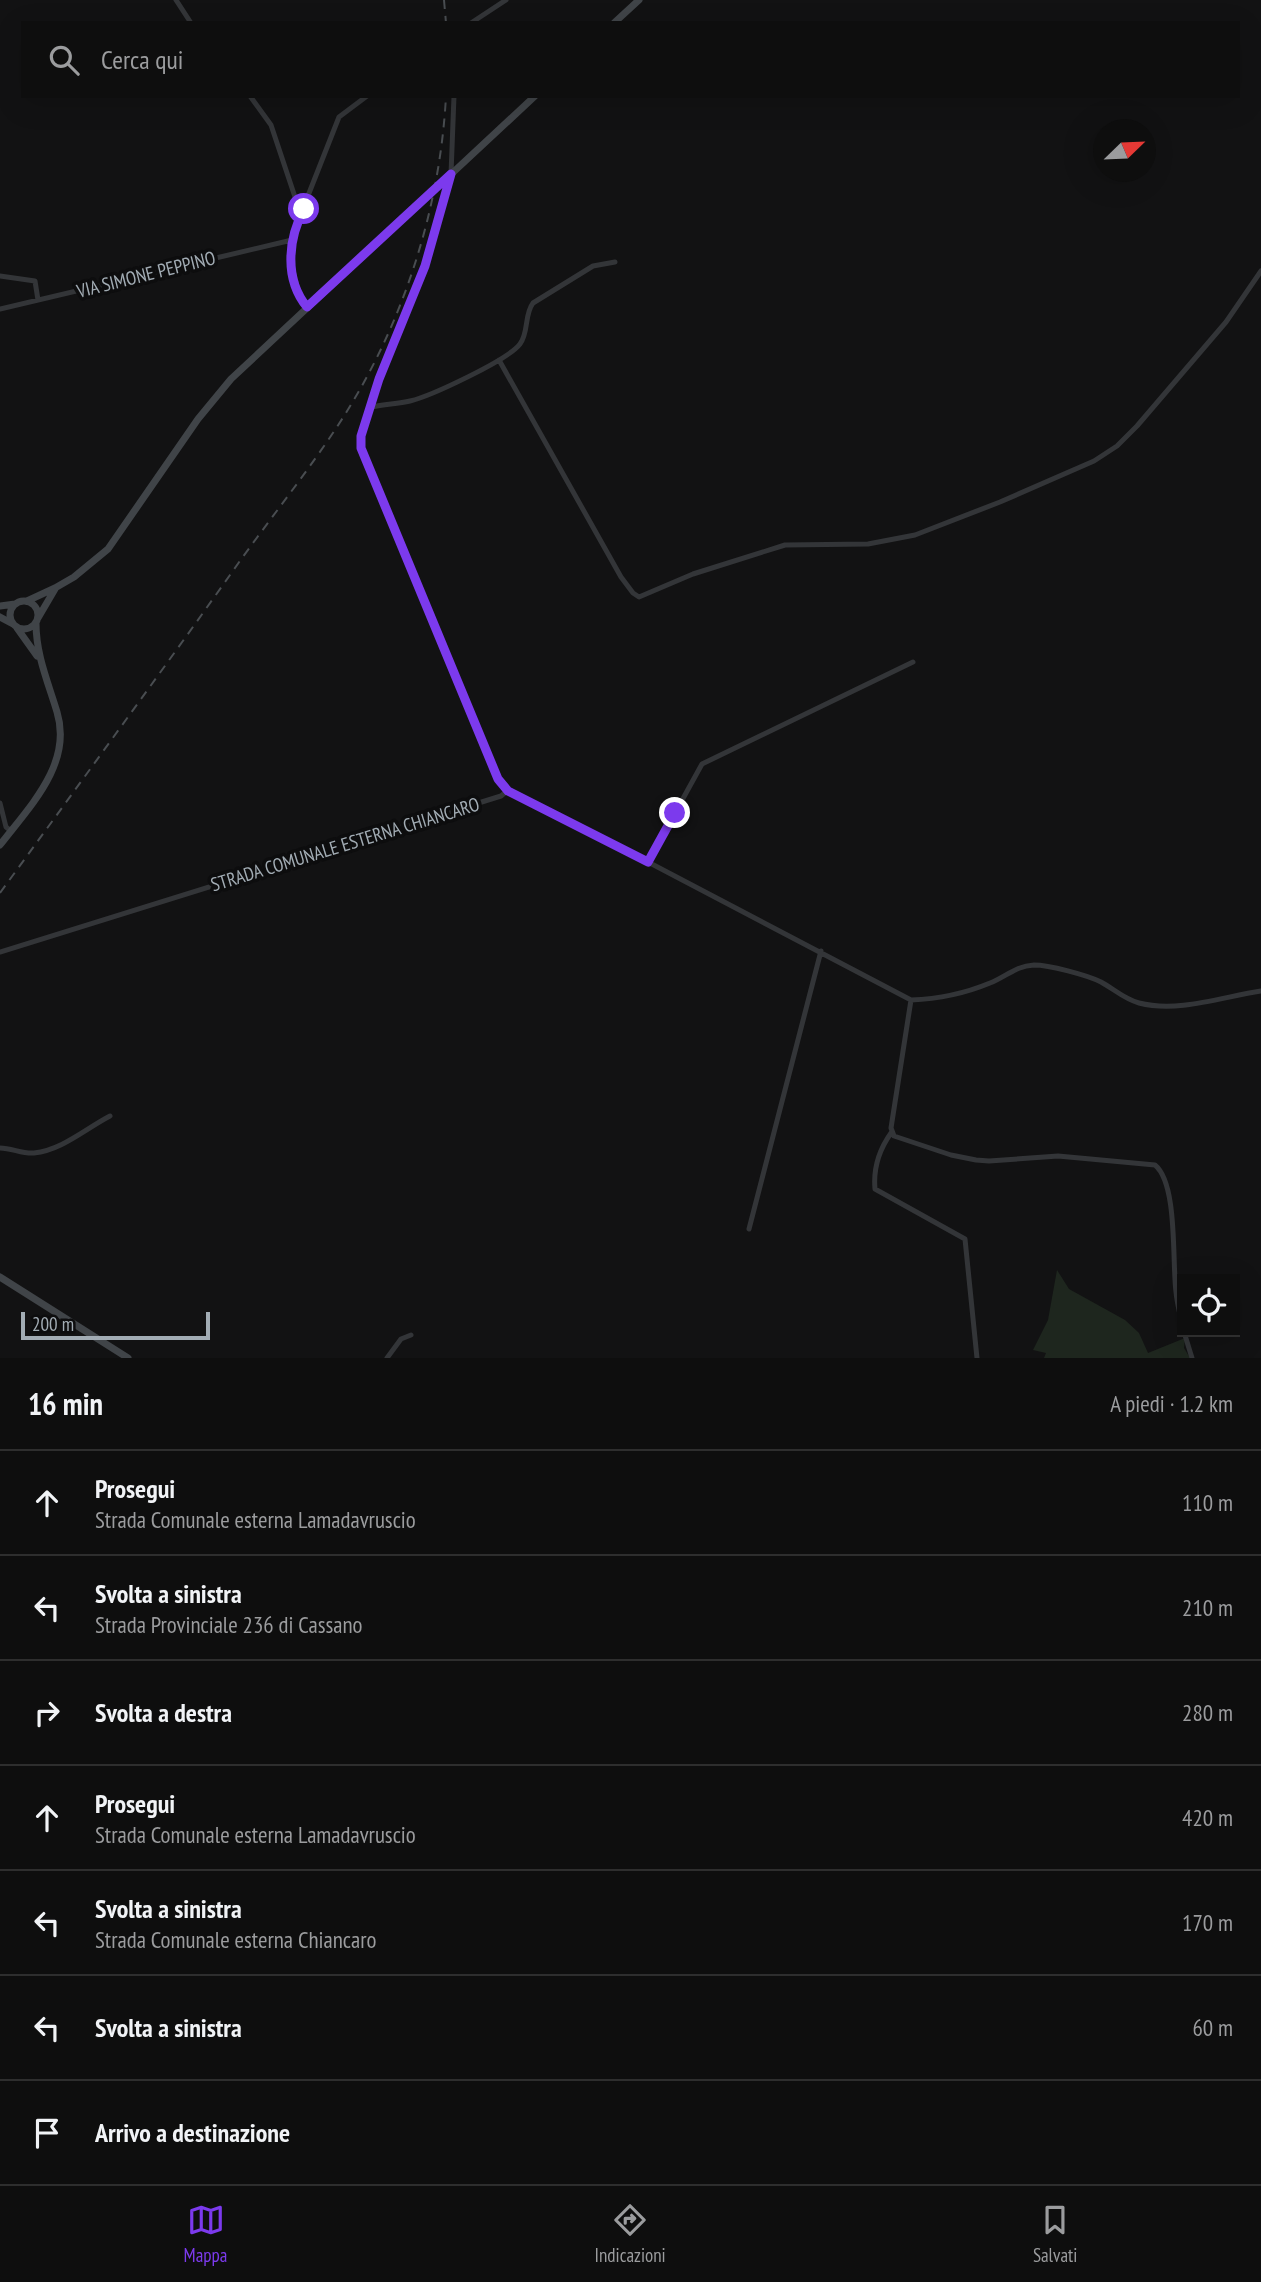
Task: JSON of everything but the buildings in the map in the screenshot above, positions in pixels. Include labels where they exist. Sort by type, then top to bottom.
[{"type":"main road","points":[[616,21],[639,0]]},
{"type":"main road","points":[[0,606],[27,601],[55,588],[108,550],[209,406],[240,370],[533,98]]},
{"type":"main road","points":[[0,617],[29,629],[37,621],[55,588]]},
{"type":"main road","points":[[0,845],[43,789],[53,768],[59,743],[59,720],[39,659],[35,606],[27,601]]},
{"type":"main road","points":[[16,604],[11,611],[15,625],[39,659]]},
{"type":"main road","points":[[0,1277],[128,1358]]},
{"type":"street","points":[[176,0],[190,21]]},
{"type":"street","points":[[474,21],[506,0]]},
{"type":"street","points":[[252,98],[268,118],[274,132],[300,216]]},
{"type":"street","points":[[307,307],[298,290],[291,266],[292,240],[339,117],[364,98]]},
{"type":"street","points":[[454,98],[449,176],[425,266],[379,379],[360,442],[493,767],[508,791],[911,1000],[929,999],[976,988],[995,981],[1010,971],[1036,965],[1099,981],[1124,997],[1151,1005],[1176,1006],[1261,991]]},
{"type":"street","name":"VIA SIMONE PEPPINO","points":[[0,309],[292,240]]},
{"type":"street","points":[[372,407],[418,398],[499,360],[521,342],[529,308],[533,303],[593,266],[615,262]]},
{"type":"street","points":[[499,360],[621,578],[632,593],[639,597],[701,571],[785,545],[868,544],[915,536],[1094,461],[1117,446],[1132,431],[1226,322],[1261,271]]},
{"type":"street","points":[[0,276],[35,281],[38,300]]},
{"type":"street","points":[[648,862],[702,764],[913,662]]},
{"type":"street","name":"STRADA COMUNALE ESTERNA CHIANCARO","points":[[0,952],[488,800],[508,791]]},
{"type":"street","points":[[0,803],[6,827],[11,831]]},
{"type":"street","points":[[750,1229],[821,951]]},
{"type":"street","points":[[911,1000],[891,1133],[880,1152],[875,1189],[965,1239],[977,1358]]},
{"type":"street","points":[[0,1149],[26,1153],[42,1151],[68,1141],[110,1116]]},
{"type":"street","points":[[891,1133],[900,1139],[976,1160],[1058,1156],[1155,1165],[1160,1168],[1170,1198],[1177,1297]]},
{"type":"street","points":[[387,1358],[401,1339],[411,1335]]},
{"type":"street","points":[[1186,1337],[1192,1358]]},
{"type":"shaded area","points":[[1057,1270],[1069,1289],[1125,1320],[1139,1333],[1148,1353],[1185,1338],[1184,1348],[1190,1358],[1044,1358],[1046,1353],[1033,1350],[1048,1320]]},
{"type":"railway","points":[[444,0],[446,21]]},
{"type":"railway","points":[[0,893],[317,457],[365,380],[401,303],[427,222],[436,180],[446,98]]},
{"type":"route","points":[[304,209],[294,230],[290,258],[298,290],[307,307],[451,174],[425,266],[379,379],[361,436],[361,448],[498,779],[508,791],[648,862],[675,813]]}]
